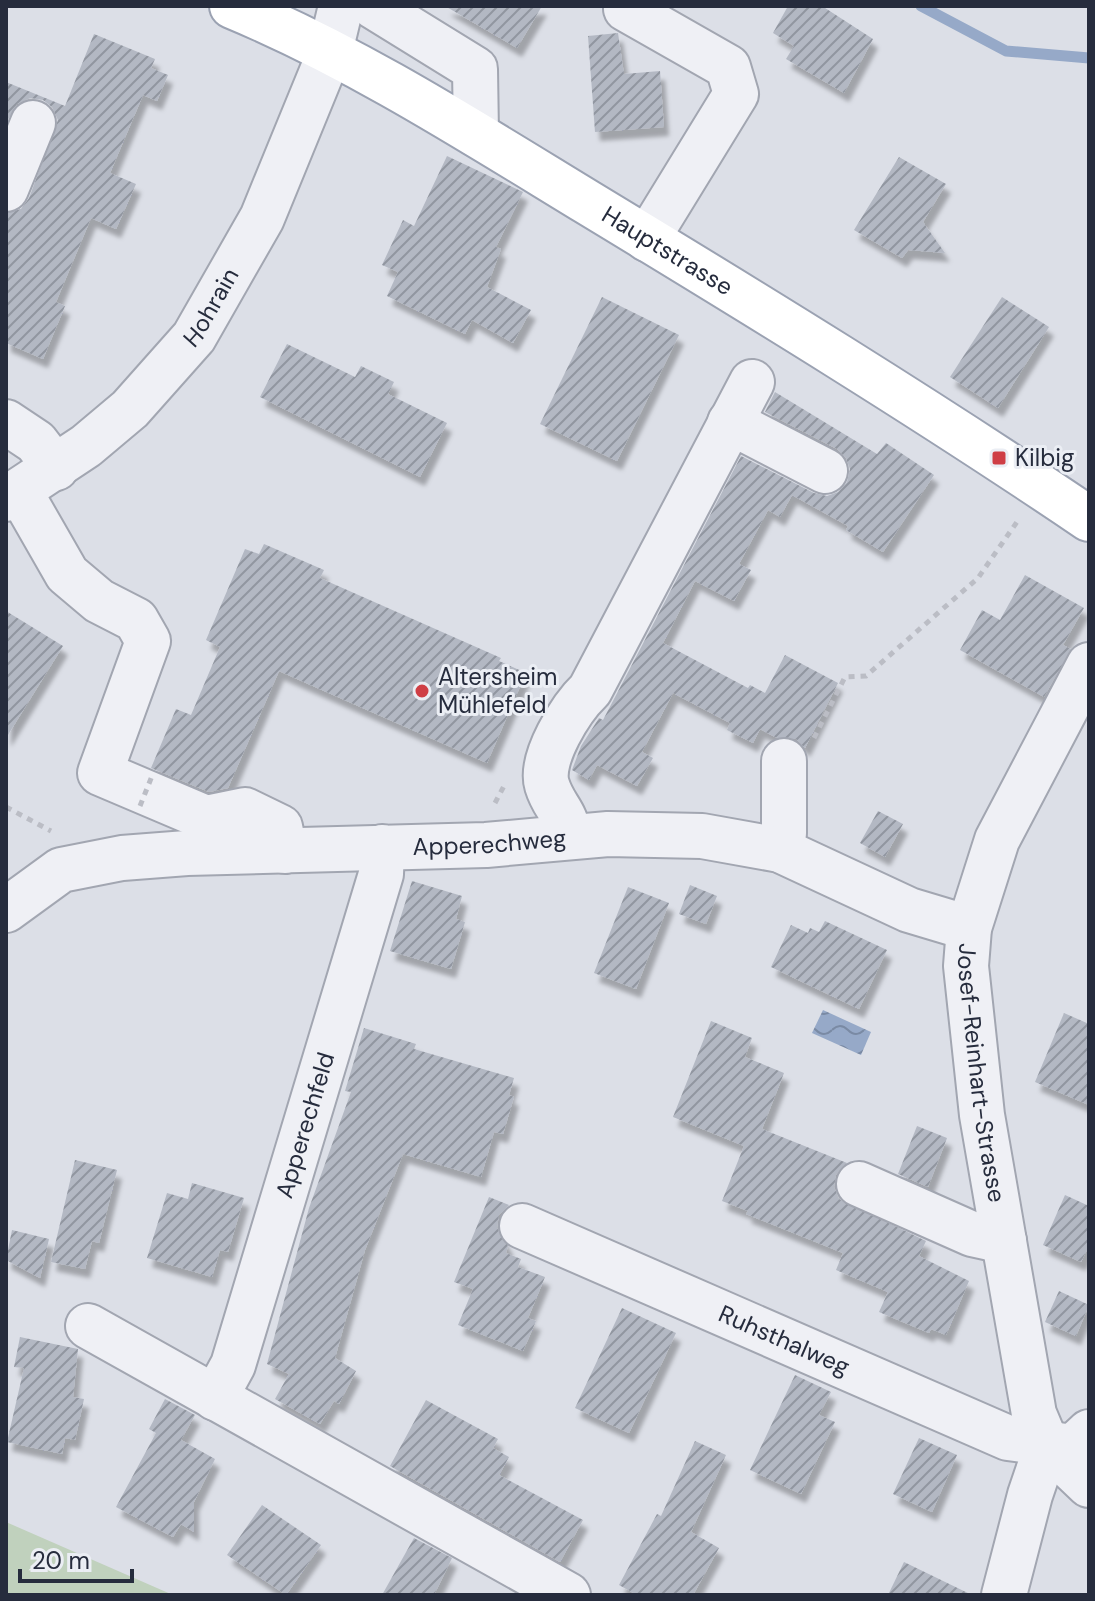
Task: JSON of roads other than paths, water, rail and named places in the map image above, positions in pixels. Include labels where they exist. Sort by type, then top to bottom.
[{"type":"main road","name":"Hauptstrasse","points":[[232,6],[330,52],[476,134],[874,376],[1089,519]]},
{"type":"street","name":"Hohrain","points":[[27,486],[130,409],[194,337],[262,218],[330,52],[341,6]]},
{"type":"street","points":[[373,6],[475,69],[476,134]]},
{"type":"street","points":[[626,9],[728,67],[736,94],[647,239]]},
{"type":"street","points":[[6,189],[33,123]]},
{"type":"street","points":[[569,837],[566,817],[547,785],[547,764],[572,709],[590,690],[752,382]]},
{"type":"street","points":[[6,422],[36,442],[27,486],[67,574],[99,601],[136,620],[148,641],[100,773],[206,818],[245,810],[280,827],[285,851]]},
{"type":"street","points":[[730,422],[825,471]]},
{"type":"street","name":"Josef-Reinhart-Strasse","points":[[1089,665],[997,840],[969,928],[966,966],[982,1115],[1034,1414],[1047,1445],[1089,1485]]},
{"type":"street","points":[[780,850],[784,833],[784,761]]},
{"type":"street","name":"Apperechweg","points":[[6,910],[70,867],[187,853],[486,845],[608,834],[702,836],[780,850],[909,910],[969,928]]},
{"type":"street","name":"Apperechfeld","points":[[215,1398],[233,1365],[381,874],[382,847]]},
{"type":"street","points":[[859,1184],[972,1234],[1004,1241]]},
{"type":"street","name":"Ruhsthalweg","points":[[522,1226],[1008,1438],[1047,1445]]},
{"type":"street","points":[[88,1326],[568,1595]]},
{"type":"street","points":[[1004,1595],[1030,1495],[1047,1445],[1073,1447],[1089,1432]]},
{"type":"water","points":[[823,1010],[871,1032],[861,1055],[812,1033]]},
{"type":"waterway","points":[[921,6],[1006,51],[1089,58]]},
{"type":"place","name":"Kilbig","points":[[999,458]]},
{"type":"place","name":"Altersheim Mühlefeld","points":[[422,691]]}]
